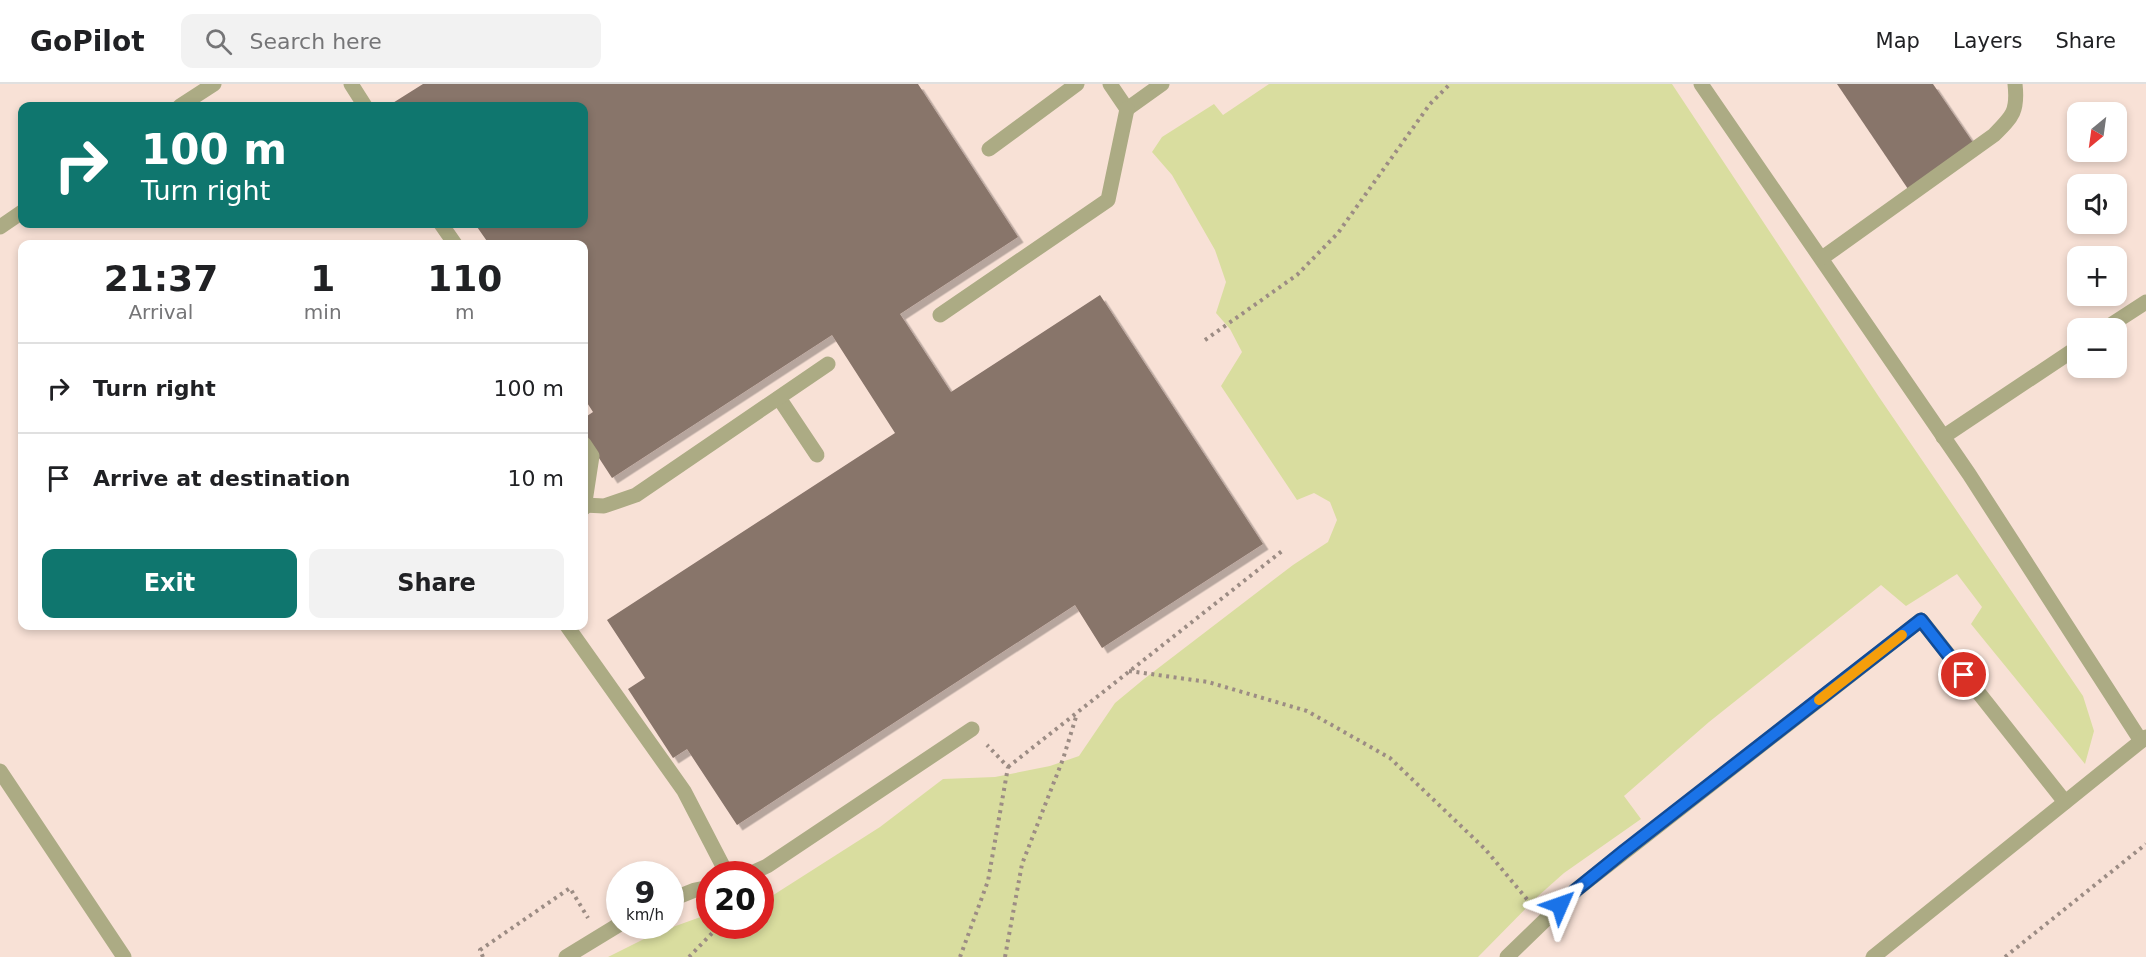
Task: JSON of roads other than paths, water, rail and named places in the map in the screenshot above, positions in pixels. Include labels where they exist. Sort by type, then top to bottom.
[{"type":"lane","points":[[186,102],[214,84]]},
{"type":"lane","points":[[351,84],[362,102]]},
{"type":"lane","points":[[989,149],[1077,84]]},
{"type":"lane","points":[[1110,84],[1127,109]]},
{"type":"lane","points":[[940,315],[1108,200],[1127,109],[1162,84]]},
{"type":"lane","points":[[1701,84],[1822,258],[2144,739],[1873,957]]},
{"type":"lane","points":[[1822,258],[1994,135],[2009,120],[2017,103],[2015,84]]},
{"type":"lane","points":[[0,227],[18,215]]},
{"type":"lane","points":[[2121,318],[2146,302]]},
{"type":"lane","points":[[1943,437],[2067,354]]},
{"type":"lane","points":[[588,506],[604,506],[636,495],[828,364]]},
{"type":"lane","points":[[779,398],[817,455]]},
{"type":"lane","points":[[588,450],[592,456],[588,481]]},
{"type":"lane","points":[[1507,957],[1592,877],[1921,620],[2066,802]]},
{"type":"lane","points":[[570,630],[684,791],[720,861]]},
{"type":"lane","points":[[774,861],[972,729]]},
{"type":"lane","points":[[0,771],[124,957]]},
{"type":"lane","points":[[566,957],[606,931]]}]
